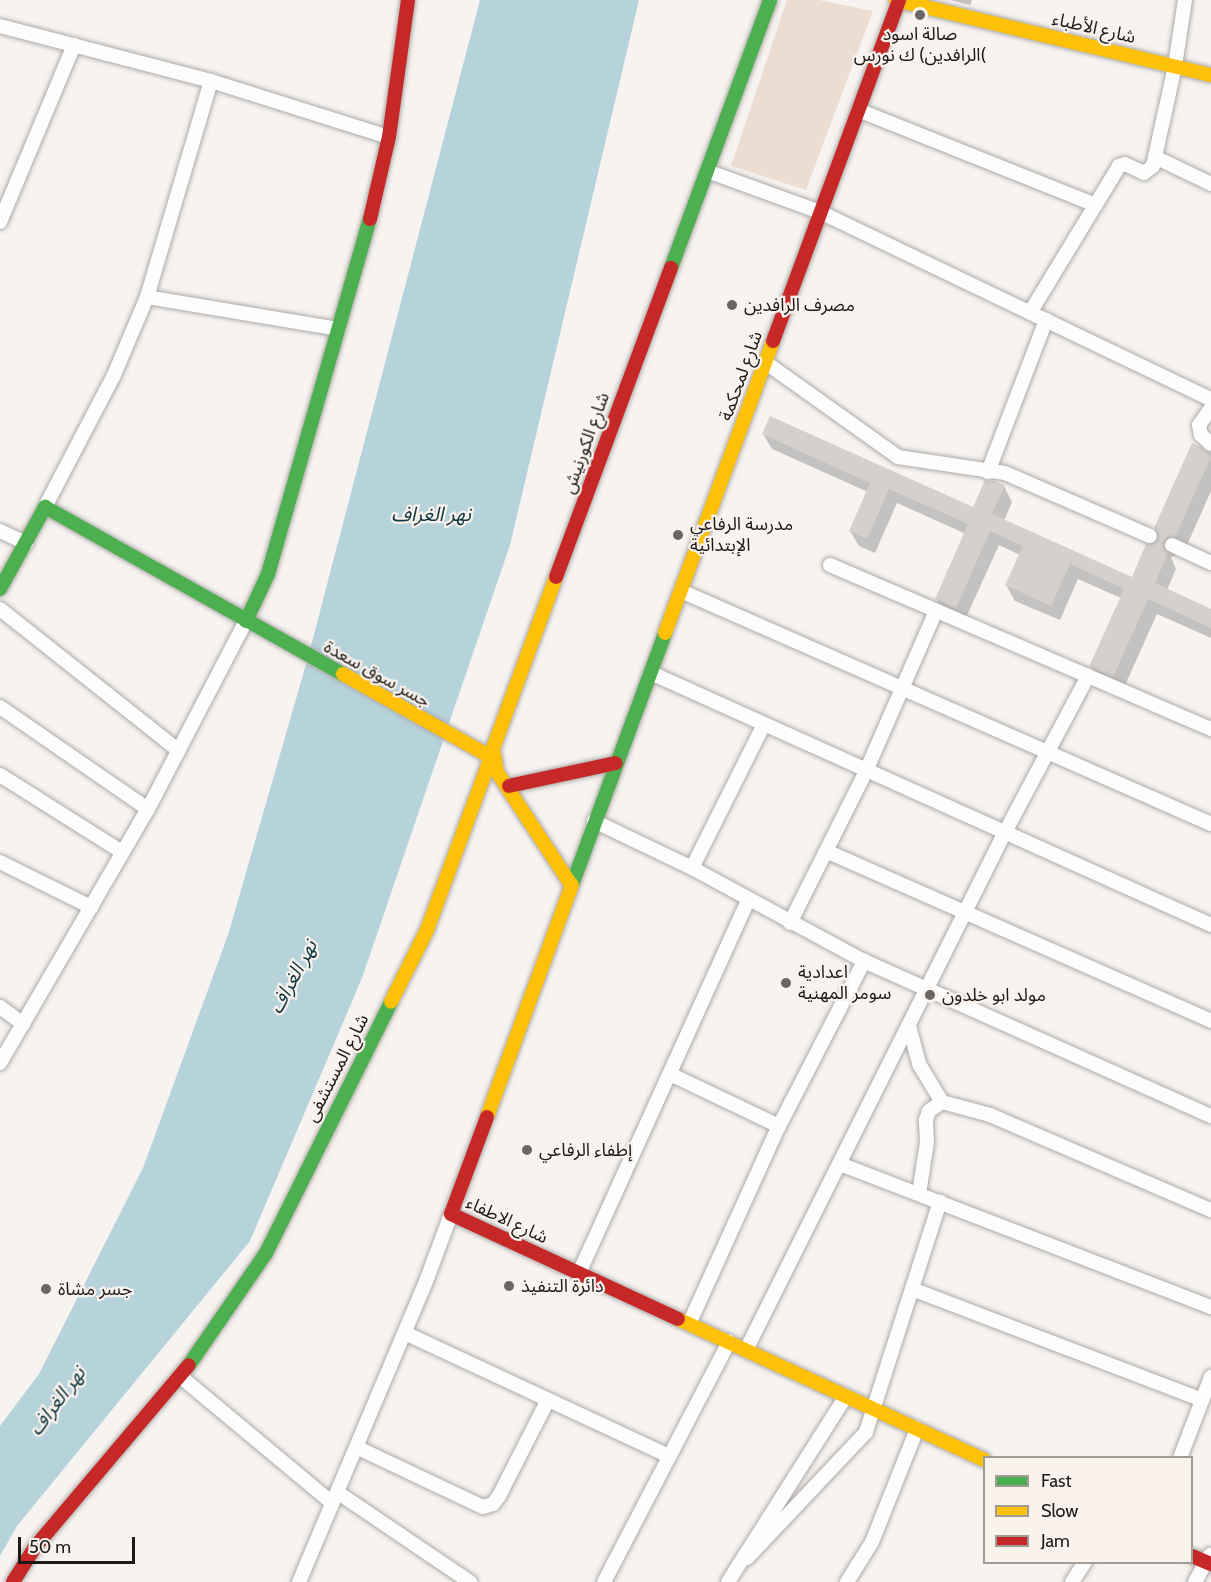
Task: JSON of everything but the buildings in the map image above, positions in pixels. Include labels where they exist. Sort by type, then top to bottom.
[{"type":"street","points":[[0,1063],[148,809],[268,574],[338,329],[362,254],[389,137],[408,0]]},
{"type":"street","name":"شارع الكورنيش","points":[[491,757],[770,0]]},
{"type":"street","name":"شارع الأطباء","points":[[898,0],[1211,75]]},
{"type":"street","name":"شارع لمحكمة","points":[[616,763],[898,0]]},
{"type":"street","points":[[1031,311],[1119,166],[1125,164],[1144,173],[1149,172],[1156,158],[1175,66],[1185,0]]},
{"type":"street","points":[[0,26],[211,81],[389,137]]},
{"type":"street","points":[[0,222],[74,45]]},
{"type":"street","points":[[0,589],[114,375],[147,297],[211,81]]},
{"type":"street","points":[[858,110],[1096,205]]},
{"type":"street","points":[[1156,158],[1211,184]]},
{"type":"street","points":[[707,171],[820,212],[1211,399]]},
{"type":"street","points":[[147,297],[338,329]]},
{"type":"street","points":[[988,472],[1046,320]]},
{"type":"street","points":[[765,362],[898,457],[1005,473],[1150,536]]},
{"type":"street","points":[[1211,408],[1199,425],[1201,435],[1211,444]]},
{"type":"street","name":"جسر سوق سعدة","points":[[45,507],[491,757]]},
{"type":"street","points":[[0,531],[26,543]]},
{"type":"street","points":[[1172,545],[1211,563]]},
{"type":"street","points":[[830,565],[1211,729]]},
{"type":"street","points":[[681,591],[1211,824]]},
{"type":"street","points":[[0,609],[178,752]]},
{"type":"street","points":[[790,923],[866,771],[936,611]]},
{"type":"street","points":[[651,673],[1004,834],[1211,925]]},
{"type":"street","points":[[746,1350],[1004,834],[1049,754],[1088,676]]},
{"type":"street","points":[[0,707],[148,809]]},
{"type":"street","points":[[692,868],[764,724]]},
{"type":"street","points":[[491,757],[497,772],[509,786],[572,886]]},
{"type":"street","name":"شارع المستشفى","points":[[13,1582],[35,1547],[181,1377],[266,1253],[427,930],[491,757]]},
{"type":"street","points":[[509,786],[616,763]]},
{"type":"street","name":"شارع الاطفاء","points":[[616,763],[451,1214],[983,1460]]},
{"type":"street","points":[[0,775],[122,852]]},
{"type":"street","points":[[594,821],[692,868],[748,901],[864,962],[1211,1116]]},
{"type":"street","points":[[826,851],[966,910],[1211,1021]]},
{"type":"street","points":[[0,862],[91,907]]},
{"type":"street","points":[[579,1273],[748,901]]},
{"type":"street","points":[[689,1324],[779,1126],[864,962]]},
{"type":"street","points":[[0,1007],[23,1024]]},
{"type":"street","points":[[909,1026],[919,1064],[942,1102],[990,1114],[1211,1210]]},
{"type":"street","points":[[670,1074],[779,1126]]},
{"type":"street","points":[[919,1194],[927,1142],[926,1120],[929,1111],[942,1102]]},
{"type":"street","points":[[840,1164],[1211,1307]]},
{"type":"street","points":[[728,1582],[747,1558],[846,1457],[866,1432],[940,1203]]},
{"type":"street","points":[[299,1582],[405,1333],[451,1214]]},
{"type":"street","points":[[912,1289],[1202,1400]]},
{"type":"street","points":[[405,1333],[669,1456]]},
{"type":"street","points":[[604,1582],[729,1342]]},
{"type":"street","points":[[181,1377],[335,1497],[470,1582]]},
{"type":"street","points":[[1181,1456],[1211,1377]]},
{"type":"street","points":[[747,1558],[846,1396]]},
{"type":"street","points":[[356,1447],[483,1507],[493,1504],[499,1496],[548,1400]]},
{"type":"street","points":[[847,1582],[872,1542],[917,1429]]},
{"type":"street","points":[[1193,1556],[1210,1560],[1195,1582]]},
{"type":"street","points":[[1072,1582],[1083,1564]]},
{"type":"shaded area","points":[[787,0],[819,0],[873,11],[806,190],[731,166]]},
{"type":"water","name":"نهر الغراف","points":[[480,0],[639,0],[510,545],[362,978],[250,1241],[17,1526],[0,1556],[0,1426],[39,1374],[143,1168],[228,935],[307,661]]},
{"type":"tunnel","points":[[1150,536],[1172,545]]},
{"type":"traffic: fast","points":[[671,268],[770,0]]},
{"type":"traffic: fast","points":[[246,621],[268,574],[370,219]]},
{"type":"traffic: fast","points":[[0,589],[45,507],[343,674]]},
{"type":"traffic: fast","points":[[572,885],[665,633]]},
{"type":"traffic: fast","points":[[189,1365],[266,1253],[391,1002]]},
{"type":"traffic: slow","points":[[896,0],[1211,75]]},
{"type":"traffic: slow","points":[[665,633],[773,341]]},
{"type":"traffic: slow","points":[[556,577],[493,748],[497,772],[572,886]]},
{"type":"traffic: slow","points":[[343,674],[491,757],[427,930],[391,1002]]},
{"type":"traffic: slow","points":[[487,1117],[572,885]]},
{"type":"traffic: slow","points":[[678,1319],[983,1460]]},
{"type":"traffic: jam","points":[[370,219],[389,137],[408,0]]},
{"type":"traffic: jam","points":[[773,341],[899,0]]},
{"type":"traffic: jam","points":[[556,577],[671,268]]},
{"type":"traffic: jam","points":[[509,786],[616,763]]},
{"type":"traffic: jam","points":[[487,1117],[451,1214],[678,1319]]},
{"type":"traffic: jam","points":[[13,1582],[35,1547],[189,1365]]},
{"type":"traffic: jam","points":[[1193,1556],[1211,1564]]},
{"type":"place","name":"صالة اسود الرافدين) ك نورس(","points":[[920,15]]},
{"type":"place","name":"مصرف الرافدين","points":[[732,305]]},
{"type":"place","name":"مدرسة الرفاعي الإبتدائية","points":[[678,535]]},
{"type":"place","name":"اعدادية سومر المهنية","points":[[786,983]]},
{"type":"place","name":"مولد ابو خلدون","points":[[930,995]]},
{"type":"place","name":"إطفاء الرفاعي","points":[[527,1150]]},
{"type":"place","name":"دائرة التنفيذ","points":[[509,1286]]},
{"type":"place","name":"جسر مشاة","points":[[46,1289]]}]
